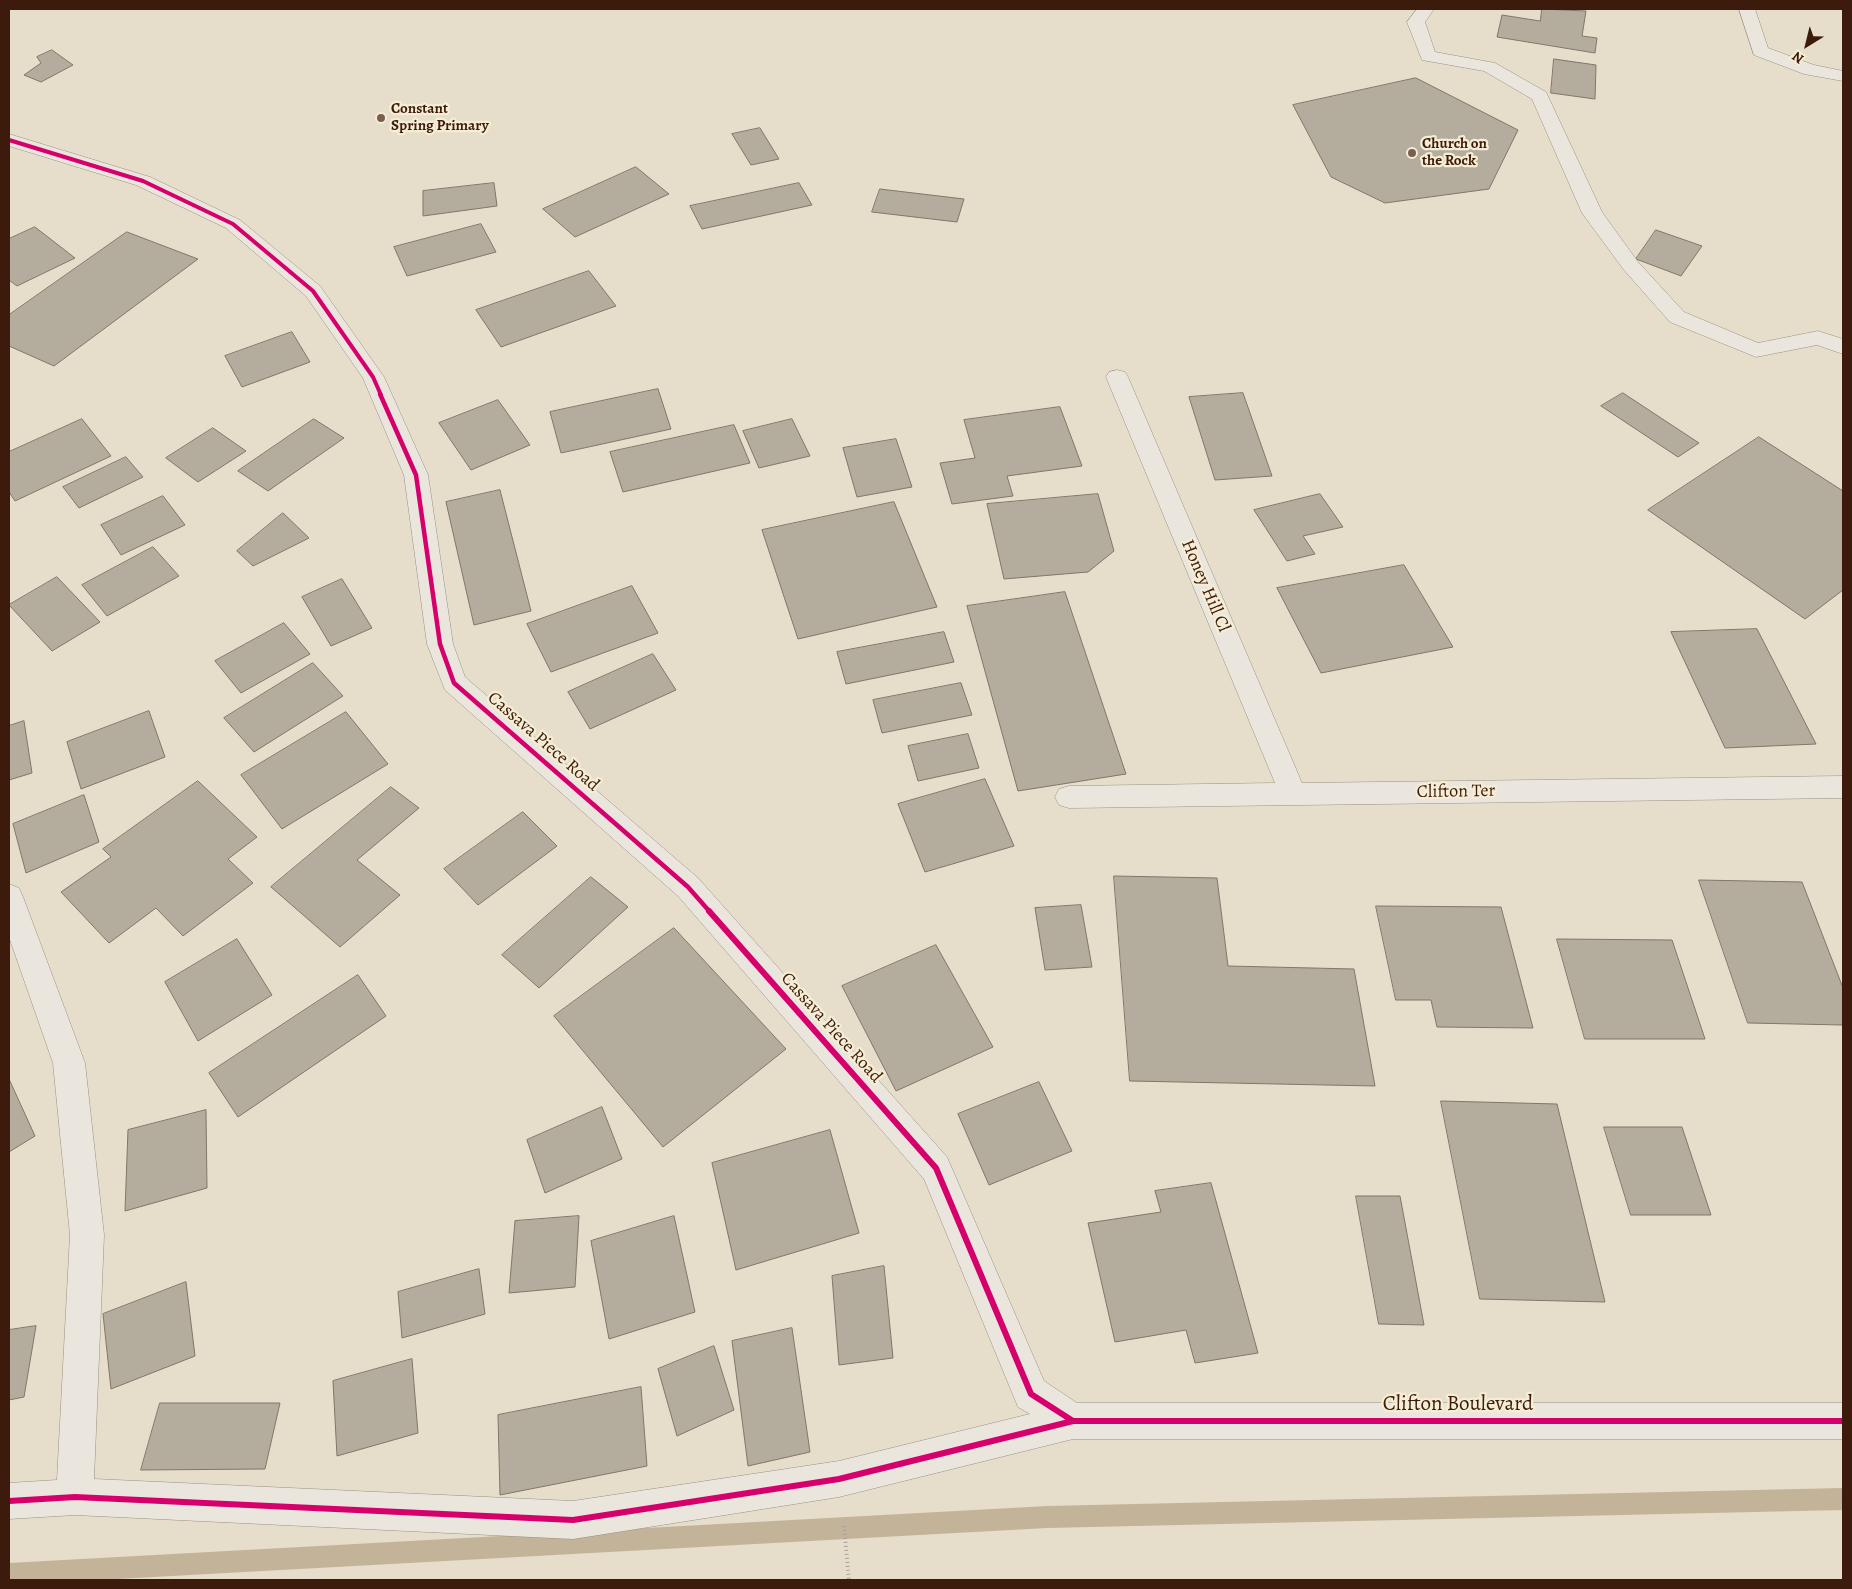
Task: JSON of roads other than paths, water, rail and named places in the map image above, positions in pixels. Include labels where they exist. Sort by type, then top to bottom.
[{"type":"street","points":[[1425,9],[1416,22],[1428,56],[1489,67],[1540,96],[1592,213],[1631,266],[1677,317],[1756,350],[1818,338],[1843,347]]},
{"type":"street","points":[[1748,9],[1760,51],[1810,70],[1843,76]]},
{"type":"street","name":"Cassava Piece Road","points":[[9,140],[143,181],[233,224],[313,290],[373,377],[416,475],[440,644],[454,683],[688,887],[936,1168],[1031,1394],[1072,1421]]},
{"type":"street","name":"Honey Hill Cl","points":[[1117,377],[1293,794]]},
{"type":"street","name":"Clifton Ter","points":[[1069,797],[1843,787]]},
{"type":"street","points":[[9,897],[69,1063],[87,1235],[75,1497]]},
{"type":"street","name":"Clifton Boulevard","points":[[9,1501],[75,1497],[573,1520],[840,1479],[1072,1421],[1843,1421]]},
{"type":"waterway","points":[[9,1574],[1047,1517],[1843,1499]]},
{"type":"place","name":"Constant Spring Primary","points":[[381,118]]},
{"type":"place","name":"Church on the Rock","points":[[1412,153]]}]
